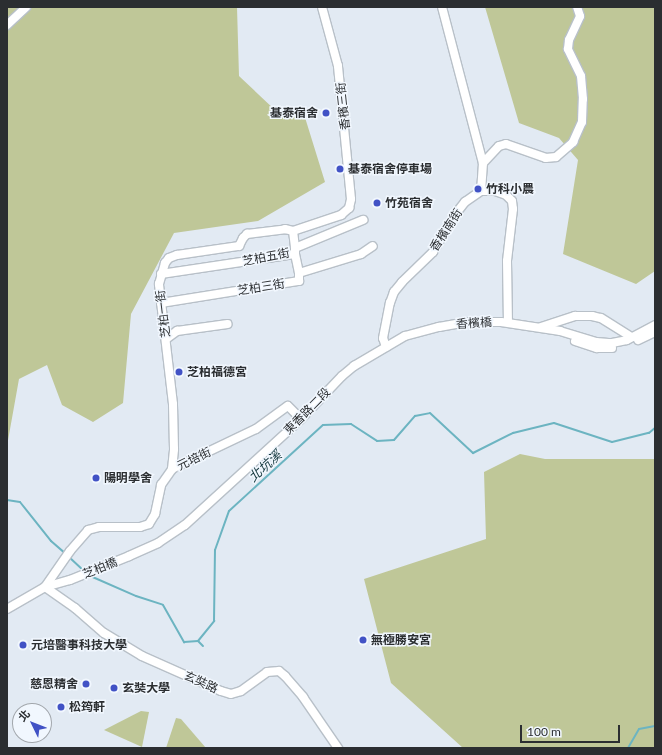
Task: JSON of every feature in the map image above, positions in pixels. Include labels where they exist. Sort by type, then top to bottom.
[{"type":"street","points":[[7,25],[26,7]]},
{"type":"street","name":"香檳三街","points":[[322,7],[338,66],[351,199],[348,208]]},
{"type":"street","points":[[442,7],[483,164],[481,191],[495,191],[506,195],[512,201],[513,209],[507,261],[508,322],[541,327],[596,342],[612,343],[632,337],[655,325]]},
{"type":"street","points":[[483,164],[499,146],[506,144],[546,158],[556,157],[573,142],[582,122],[583,99],[581,76],[568,49],[569,40],[580,16],[577,7]]},
{"type":"street","name":"香檳南街","points":[[386,347],[383,338],[390,303],[394,292],[402,282],[433,252],[464,202],[481,191]]},
{"type":"street","name":"芝柏一街","points":[[172,469],[174,430],[166,339],[159,284],[161,274],[169,258],[177,255],[240,246],[243,238],[247,234],[286,229],[293,231],[341,215],[348,208]]},
{"type":"street","name":"芝柏五街","points":[[161,274],[295,251],[363,220]]},
{"type":"street","points":[[293,231],[299,273]]},
{"type":"street","name":"芝柏三街","points":[[161,303],[299,281],[299,273],[361,254],[373,246]]},
{"type":"street","points":[[541,327],[575,316],[592,316],[601,318],[632,337]]},
{"type":"street","name":"香檳橋","points":[[439,327],[466,322],[508,322]]},
{"type":"street","points":[[166,339],[177,331],[228,324]]},
{"type":"street","name":"東香路二段","points":[[129,556],[158,543],[185,525],[301,419],[354,366],[405,336],[439,327]]},
{"type":"street","points":[[541,327],[597,348],[613,348],[629,345],[655,332]]},
{"type":"street","name":"元培街","points":[[45,587],[70,551],[88,530],[99,527],[140,527],[149,524],[155,514],[161,485],[172,469],[256,429],[288,406],[301,419]]},
{"type":"street","name":"芝柏橋","points":[[45,587],[70,580],[129,556]]},
{"type":"street","points":[[7,609],[45,587]]},
{"type":"street","name":"玄奘路","points":[[45,587],[75,608],[104,633],[142,656],[221,691],[230,694],[242,691],[267,672],[278,671],[285,676],[303,697],[338,748]]},
{"type":"green space","points":[[7,7],[237,7],[239,76],[275,110],[303,111],[325,182],[258,221],[174,233],[131,314],[123,403],[93,422],[62,405],[47,365],[19,379],[7,446]]},
{"type":"green space","points":[[485,7],[655,7],[655,271],[636,284],[563,254],[578,160],[559,138],[519,123]]},
{"type":"green space","points":[[520,454],[545,459],[655,459],[655,748],[463,748],[391,683],[364,579],[486,539],[484,472]]},
{"type":"green space","points":[[141,711],[149,712],[142,747],[104,730]]},
{"type":"green space","points":[[176,718],[181,719],[206,748],[166,748]]},
{"type":"waterway","name":"北坑溪","points":[[88,575],[136,596],[163,605],[184,642],[198,641],[214,621],[215,550],[229,511],[323,425],[351,424],[377,441],[394,440],[415,416],[430,413],[473,453],[513,433],[554,423],[612,442],[649,433],[655,428]]},
{"type":"waterway","name":"北坑溪","points":[[7,500],[20,502],[51,541],[66,554]]},
{"type":"waterway","name":"北坑溪","points":[[69,557],[85,572]]},
{"type":"waterway","name":"北坑溪","points":[[198,641],[203,646]]},
{"type":"waterway","points":[[628,748],[639,729],[655,726]]},
{"type":"place","name":"基泰宿舍","points":[[326,113]]},
{"type":"place","name":"基泰宿舍停車場","points":[[340,169]]},
{"type":"place","name":"竹科小農","points":[[478,189]]},
{"type":"place","name":"竹苑宿舍","points":[[377,203]]},
{"type":"place","name":"芝柏福德宮","points":[[179,372]]},
{"type":"place","name":"陽明學舍","points":[[96,478]]},
{"type":"place","name":"無極勝安宮","points":[[363,640]]},
{"type":"place","name":"元培醫事科技大學","points":[[23,645]]},
{"type":"place","name":"慈恩精舍","points":[[86,684]]},
{"type":"place","name":"玄奘大學","points":[[114,688]]},
{"type":"place","name":"松筠軒","points":[[61,707]]}]
